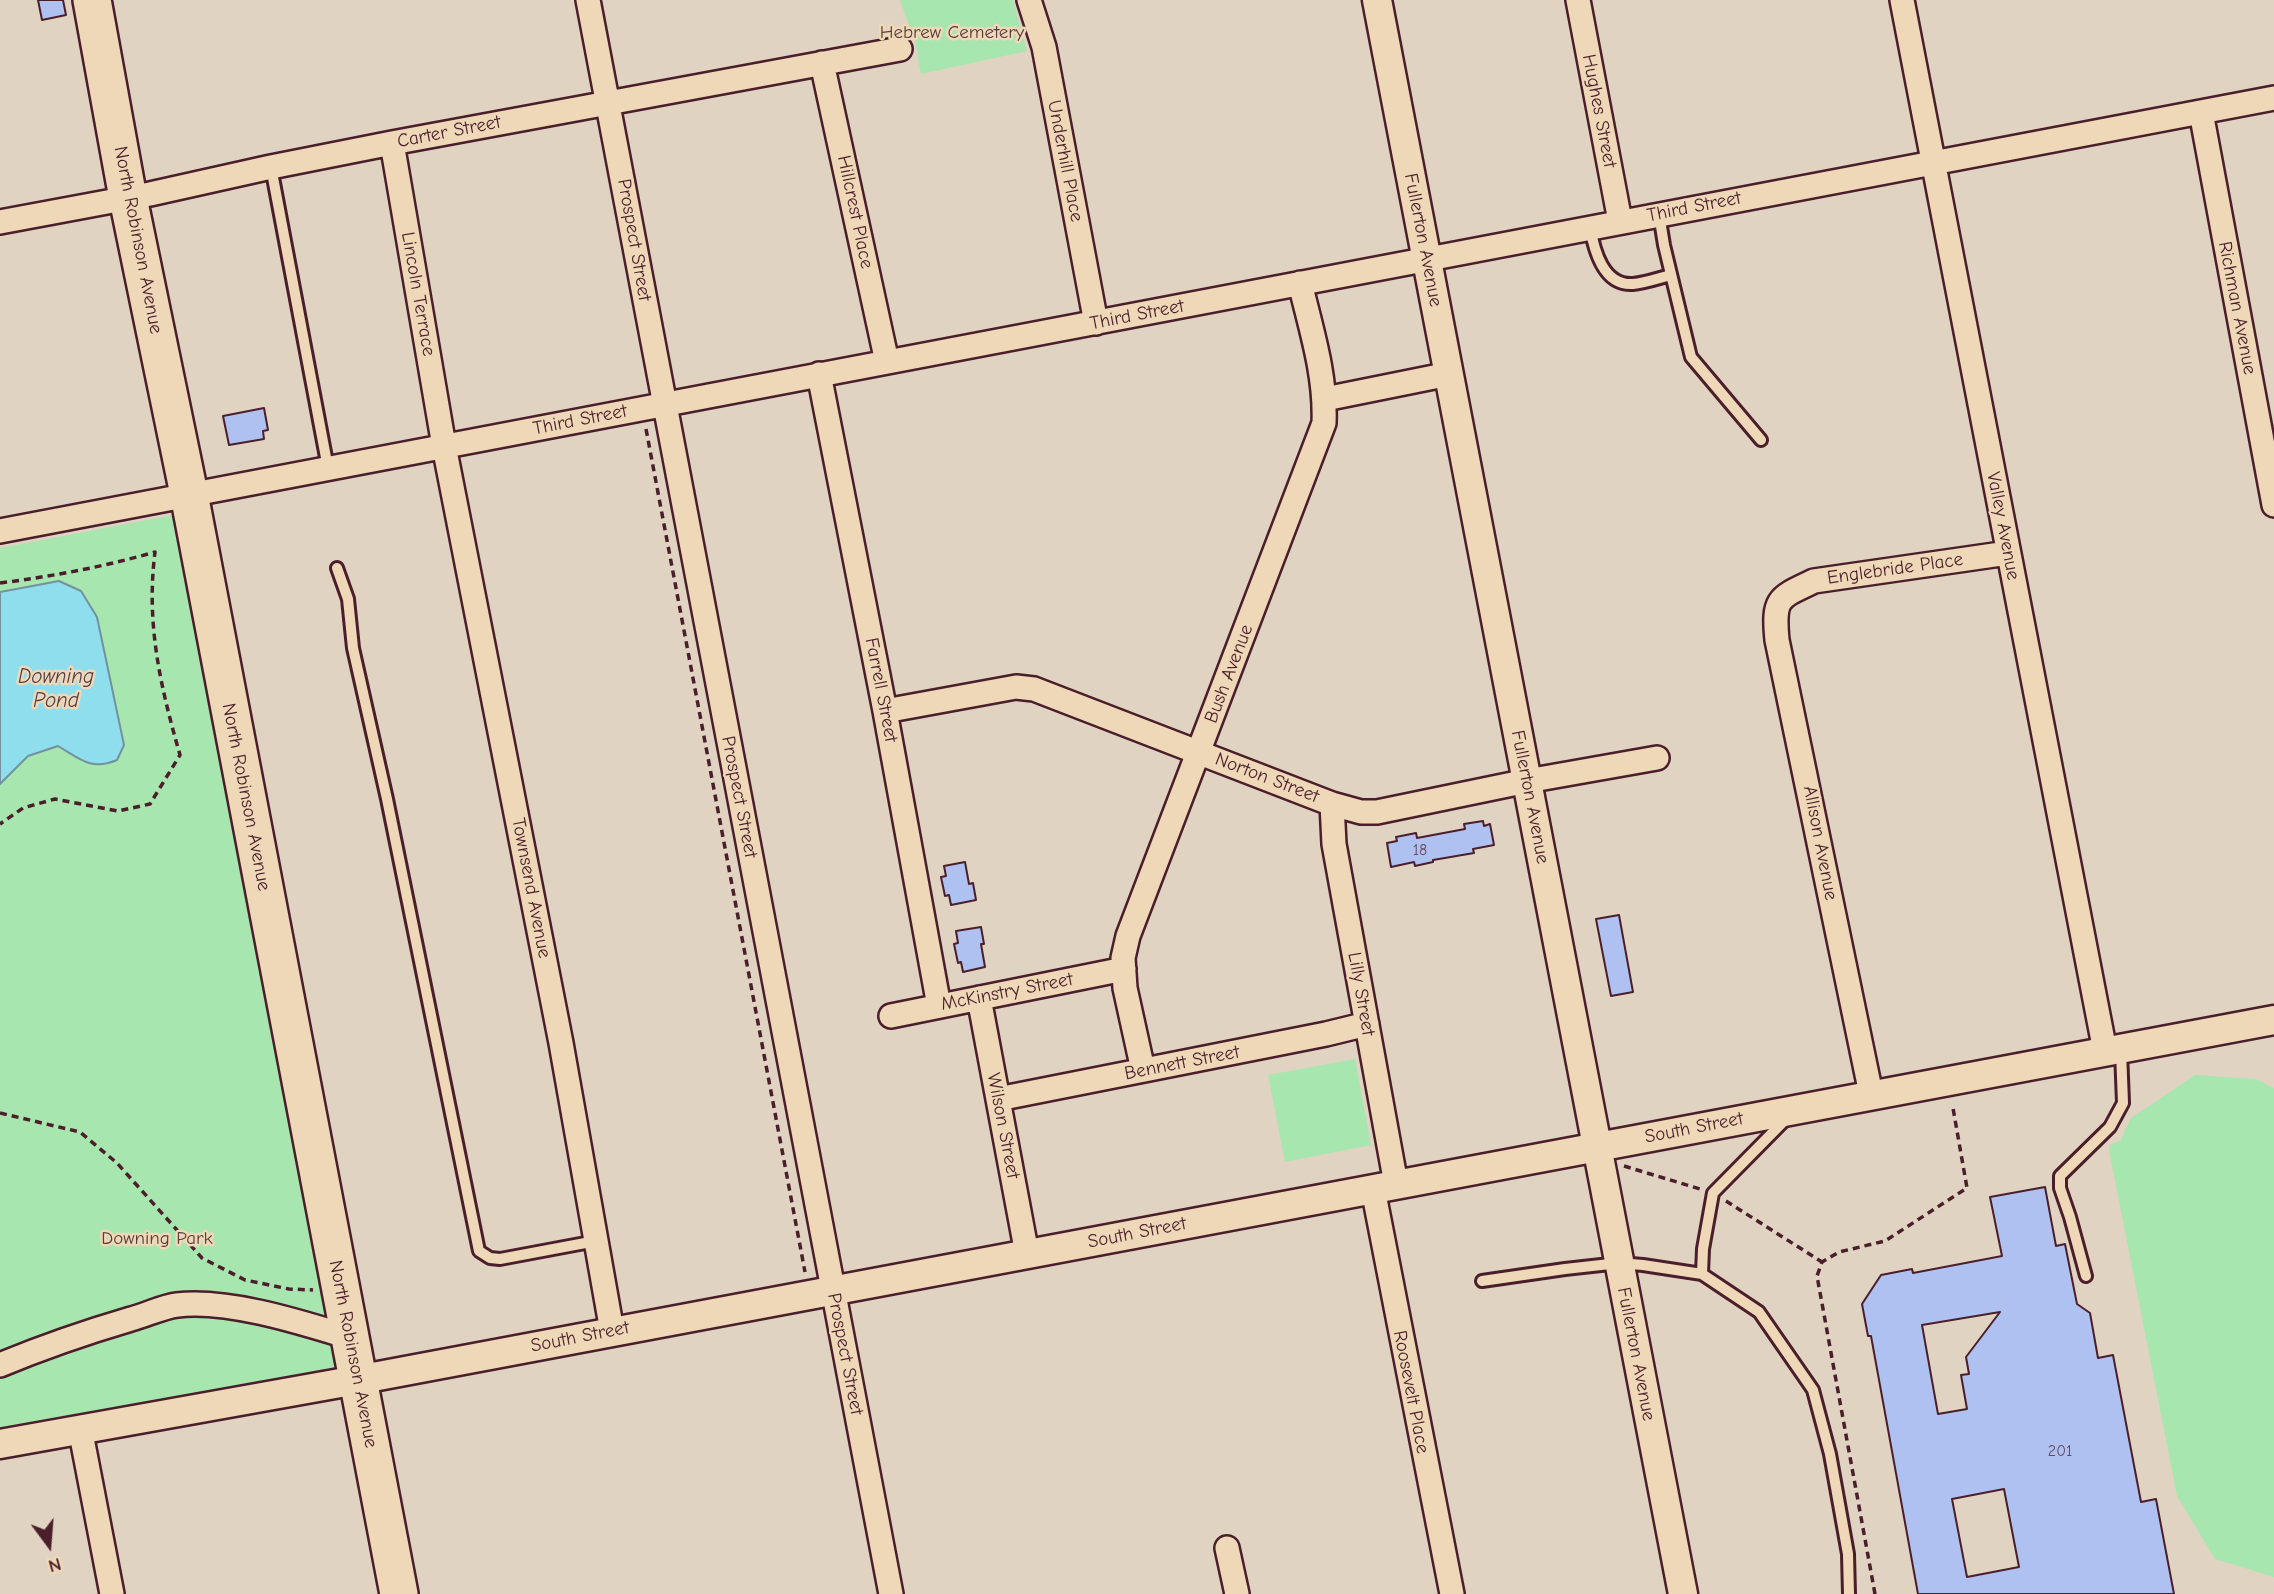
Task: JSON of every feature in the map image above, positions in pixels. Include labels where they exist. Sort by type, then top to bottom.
[{"type":"highway","name":"North Robinson Avenue","points":[[92,0],[399,1594]]},
{"type":"street","name":"Prospect Street","points":[[588,0],[891,1594]]},
{"type":"street","name":"Underhill Place","points":[[1029,0],[1044,47],[1096,323]]},
{"type":"street","name":"Fullerton Avenue","points":[[1377,0],[1683,1594]]},
{"type":"street","name":"Hughes Street","points":[[1578,0],[1620,221]]},
{"type":"street","name":"Valley Avenue","points":[[1902,0],[2008,553],[2113,1050]]},
{"type":"street","name":"Carter Street","points":[[0,222],[393,143],[900,49]]},
{"type":"street","name":"Hillcrest Place","points":[[822,63],[887,362]]},
{"type":"street","name":"Third Street","points":[[0,531],[2274,98]]},
{"type":"street","name":"Richman Avenue","points":[[2201,111],[2274,505]]},
{"type":"street","name":"Lincoln Terrace","points":[[393,143],[444,446]]},
{"type":"street","name":"Bush Avenue","points":[[1143,1070],[1125,988],[1123,958],[1128,936],[1324,423],[1322,373],[1300,283]]},
{"type":"street","name":"Farrell Street","points":[[819,374],[939,1006]]},
{"type":"street","points":[[1325,399],[1449,374]]},
{"type":"street","name":"Townsend Avenue","points":[[444,446],[561,1043],[612,1331]]},
{"type":"street","name":"Englebride Place","points":[[1785,595],[1814,581],[2008,553]]},
{"type":"street","name":"Allison Avenue","points":[[1785,595],[1778,603],[1775,616],[1777,640],[1871,1094]]},
{"type":"street","name":"Norton Street","points":[[885,711],[1016,687],[1034,689],[1332,804],[1361,812],[1377,812],[1657,758]]},
{"type":"street","name":"Lilly Street","points":[[1332,804],[1334,844],[1367,1024],[1384,1186]]},
{"type":"street","name":"McKinstry Street","points":[[891,1016],[1124,969]]},
{"type":"street","name":"Wilson Street","points":[[979,998],[1027,1254]]},
{"type":"street","name":"South Street","points":[[0,1444],[357,1380],[2274,1020]]},
{"type":"street","name":"Bennett Street","points":[[998,1099],[1367,1024]]},
{"type":"street","name":"Roosevelt Place","points":[[1384,1186],[1452,1594]]},
{"type":"street","points":[[0,1365],[95,1330],[176,1306],[206,1305],[241,1310],[304,1323],[349,1337]]},
{"type":"street","points":[[80,1428],[112,1594]]},
{"type":"street","points":[[1227,1548],[1237,1594]]},
{"type":"lane","points":[[271,167],[328,468]]},
{"type":"lane","points":[[1659,214],[1691,357],[1761,440]]},
{"type":"lane","points":[[1590,227],[1597,257],[1612,279],[1633,284],[1671,275]]},
{"type":"lane","points":[[337,568],[348,599],[353,648],[387,799],[479,1251],[490,1258],[500,1259],[596,1241]]},
{"type":"lane","points":[[2086,1276],[2060,1188],[2060,1176],[2110,1127],[2123,1103],[2113,1050]]},
{"type":"lane","points":[[1702,1274],[1703,1249],[1713,1193],[1796,1108]]},
{"type":"lane","points":[[1482,1281],[1619,1263],[1702,1274],[1759,1312],[1813,1390],[1834,1479],[1847,1554],[1849,1594]]},
{"type":"path","points":[[646,429],[805,1272]]},
{"type":"path","points":[[0,583],[62,575],[155,552],[151,582],[156,656],[180,755],[150,804],[118,811],[55,799],[23,808],[0,824]]},
{"type":"path","points":[[1875,1594],[1817,1276],[1822,1262],[1839,1252],[1885,1241],[1967,1188],[1953,1108]]},
{"type":"path","points":[[0,1113],[80,1132],[117,1163],[202,1258],[245,1280],[289,1289],[341,1292]]},
{"type":"green space","name":"Hebrew Cemetery","points":[[900,0],[1013,0],[1027,51],[921,74],[915,41]]},
{"type":"green space","name":"Downing Park","points":[[173,515],[181,522],[340,1359],[335,1367],[0,1430],[0,548]]},
{"type":"green space","points":[[1355,1059],[1371,1145],[1285,1162],[1268,1075]]},
{"type":"green space","points":[[2195,1075],[2256,1079],[2274,1088],[2274,1577],[2215,1559],[2177,1496],[2110,1155],[2109,1145],[2120,1141],[2131,1118]]},
{"type":"water","name":"Downing Pond","points":[[59,581],[81,591],[97,617],[124,745],[117,760],[100,764],[79,759],[58,746],[28,756],[0,784],[0,592]]},
{"type":"building","points":[[38,0],[63,0],[66,15],[42,20]]},
{"type":"building","points":[[264,408],[268,430],[263,431],[264,439],[229,445],[223,416]]},
{"type":"building","points":[[1483,821],[1484,826],[1490,824],[1494,845],[1473,849],[1474,853],[1415,866],[1414,862],[1391,867],[1387,843],[1397,841],[1396,837],[1416,833],[1417,838],[1465,829],[1464,824]]},
{"type":"building","points":[[965,862],[969,884],[973,883],[976,900],[951,905],[949,895],[945,896],[941,877],[946,876],[944,866]]},
{"type":"building","points":[[1619,915],[1633,992],[1611,996],[1596,919]]},
{"type":"building","points":[[981,927],[985,967],[963,972],[954,944],[958,943],[956,931]]},
{"type":"building","points":[[2045,1187],[2056,1246],[2065,1244],[2077,1304],[2090,1313],[2098,1358],[2113,1355],[2141,1502],[2156,1499],[2174,1594],[1918,1594],[1871,1336],[1868,1336],[1862,1304],[1881,1275],[1912,1269],[1913,1273],[2002,1256],[1990,1197]],"holes":[[[2000,1312],[1966,1357],[1969,1374],[1961,1375],[1967,1409],[1938,1414],[1922,1325]],[[2004,1489],[2019,1567],[1967,1577],[1952,1499]]]}]
